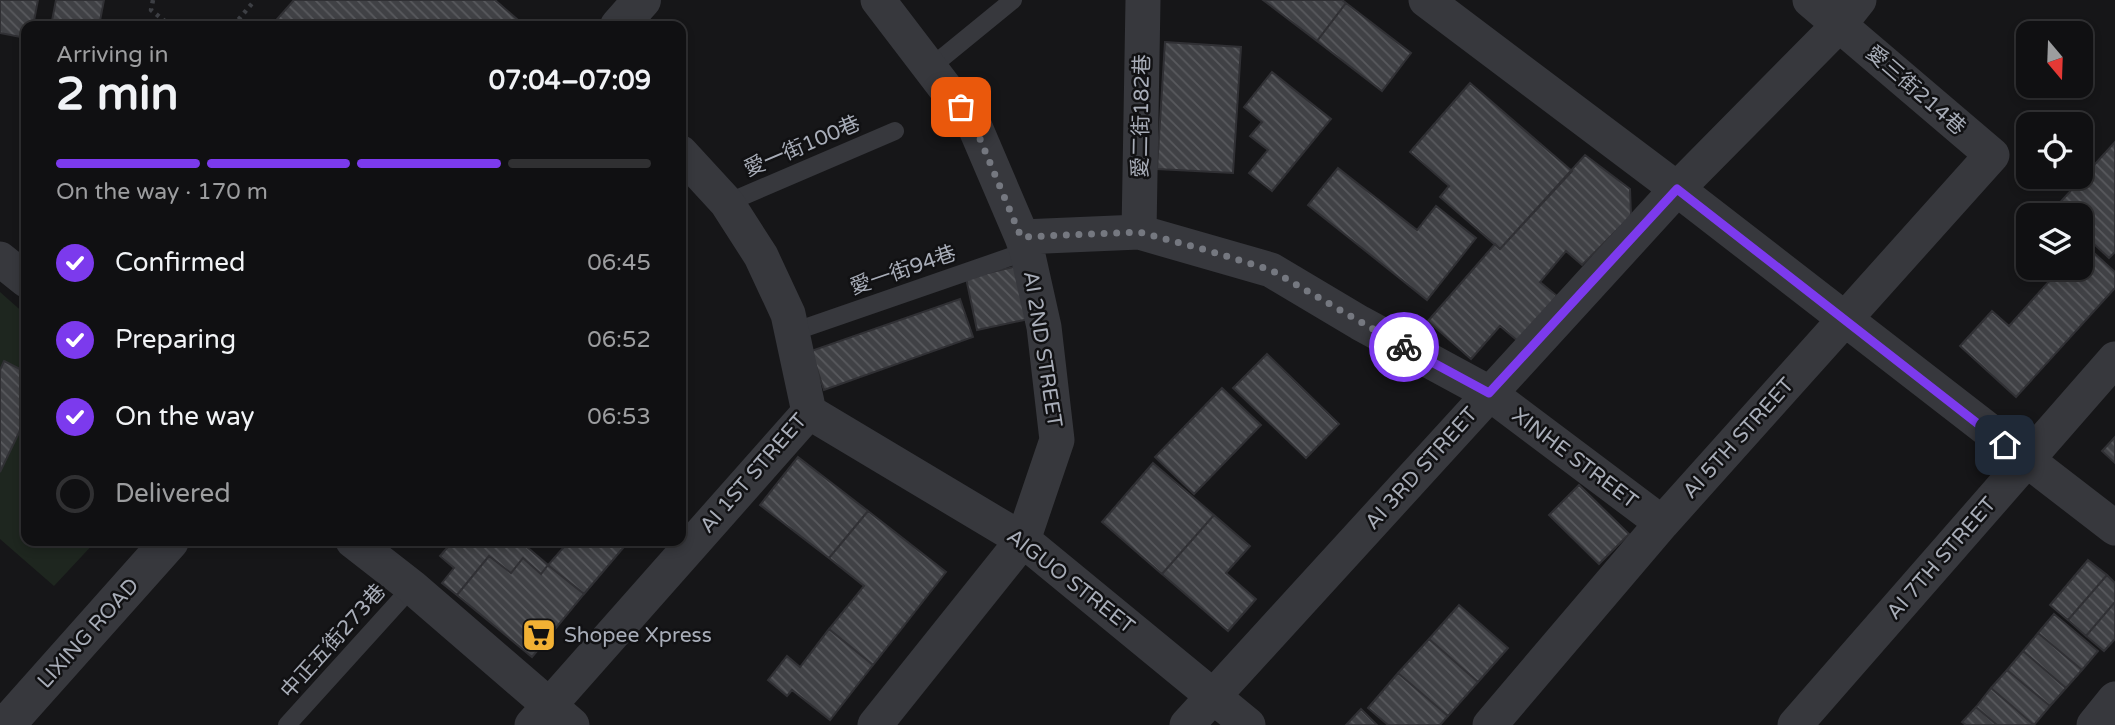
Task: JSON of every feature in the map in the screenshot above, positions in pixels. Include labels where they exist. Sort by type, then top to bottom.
[{"type":"street","points":[[623,21],[642,0]]},
{"type":"street","name":"AI 2ND STREET","points":[[875,725],[1023,540],[1057,440],[1044,327],[1024,244],[975,127],[878,0]]},
{"type":"street","name":"愛二街182巷","points":[[1139,232],[1143,0]]},
{"type":"street","points":[[1426,0],[1677,189],[2025,461],[2115,528]]},
{"type":"street","name":"愛三街214巷","points":[[1810,0],[1849,12],[1992,155]]},
{"type":"street","name":"AI 3RD STREET","points":[[1187,725],[1677,189],[1849,12]]},
{"type":"street","name":"AI 5TH STREET","points":[[1490,725],[1662,523],[1992,155]]},
{"type":"street","name":"AI 1ST STREET","points":[[551,718],[809,412],[788,314],[761,256],[727,203],[686,158]]},
{"type":"street","name":"XINHE STREET","points":[[1024,244],[1139,232],[1271,270],[1360,323],[1489,393],[1662,523]]},
{"type":"street","points":[[0,259],[21,277]]},
{"type":"street","name":"AI 7TH STREET","points":[[1795,725],[2115,359]]},
{"type":"street","name":"AIGUO STREET","points":[[809,412],[1023,540],[1248,725]]},
{"type":"street","name":"LIXING ROAD","points":[[6,725],[166,546]]},
{"type":"street","points":[[359,546],[412,587],[551,718]]},
{"type":"street","points":[[2094,725],[2115,699]]},
{"type":"lane","points":[[931,67],[1013,0]]},
{"type":"lane","name":"愛一街100巷","points":[[727,203],[895,131]]},
{"type":"lane","name":"愛一街94巷","points":[[793,332],[1024,244]]},
{"type":"lane","name":"中正五街273巷","points":[[287,725],[412,587]]},
{"type":"path","points":[[153,0],[152,10],[165,21]]},
{"type":"path","points":[[237,21],[255,0]]},
{"type":"shaded area","points":[[0,292],[21,311],[21,546],[91,546],[54,586],[0,539]]},
{"type":"building","points":[[0,0],[38,0],[34,21],[21,21],[21,37],[0,33]]},
{"type":"building","points":[[56,0],[104,0],[100,21],[52,21]]},
{"type":"building","points":[[294,0],[495,0],[519,21],[275,21]]},
{"type":"building","points":[[1263,0],[1342,0],[1346,3],[1317,41]]},
{"type":"building","points":[[1346,3],[1411,53],[1382,91],[1317,41]]},
{"type":"building","points":[[1165,42],[1241,47],[1233,173],[1157,169]]},
{"type":"building","points":[[1272,72],[1331,119],[1272,191],[1249,173],[1268,150],[1250,136],[1262,122],[1244,107]]},
{"type":"building","points":[[1470,83],[1572,171],[1500,249],[1440,197],[1449,186],[1410,152]]},
{"type":"building","points":[[2115,142],[2115,252],[2109,258],[2093,243],[2093,203],[2060,203],[2072,189],[2093,189],[2093,166]]},
{"type":"building","points":[[1585,155],[1630,189],[1631,216],[1582,265],[1566,251],[1540,282],[1557,296],[1518,341],[1500,326],[1471,359],[1428,321],[1495,244],[1500,249]]},
{"type":"building","points":[[1338,168],[1417,230],[1436,206],[1476,238],[1427,300],[1308,205]]},
{"type":"building","points":[[2093,252],[2115,272],[2115,288],[2016,397],[1960,346],[1992,311],[2009,326],[2050,280],[2093,280]]},
{"type":"building","points":[[1018,266],[1029,319],[977,330],[966,278]]},
{"type":"building","points":[[960,299],[973,337],[824,390],[811,351]]},
{"type":"building","points":[[1267,354],[1339,424],[1306,458],[1233,388]]},
{"type":"building","points":[[4,361],[21,370],[21,428],[0,472],[0,370]]},
{"type":"building","points":[[1222,388],[1261,425],[1194,494],[1155,457]]},
{"type":"building","points":[[2115,437],[2115,463],[2102,451]]},
{"type":"building","points":[[798,457],[868,511],[829,558],[760,505]]},
{"type":"building","points":[[1153,463],[1214,515],[1162,574],[1102,522]]},
{"type":"building","points":[[1579,485],[1629,534],[1599,564],[1549,515]]},
{"type":"building","points":[[868,511],[946,572],[873,665],[829,629],[864,586],[829,558]]},
{"type":"building","points":[[1214,515],[1250,546],[1226,573],[1256,599],[1228,631],[1162,574]]},
{"type":"building","points":[[449,546],[526,546],[548,565],[541,574],[523,558],[511,573],[489,556],[457,595],[442,583],[454,568],[440,556]]},
{"type":"building","points":[[565,546],[625,546],[584,594],[548,565]]},
{"type":"building","points":[[489,556],[511,573],[523,558],[541,574],[548,565],[584,594],[532,657],[457,595]]},
{"type":"building","points":[[2088,560],[2107,575],[2068,620],[2050,605]]},
{"type":"building","points":[[2107,575],[2115,583],[2115,602],[2086,636],[2068,620]]},
{"type":"building","points":[[2115,602],[2115,639],[2104,651],[2086,636]]},
{"type":"building","points":[[1459,605],[1508,648],[1478,682],[1429,639]]},
{"type":"building","points":[[2054,614],[2098,651],[2082,670],[2038,633]]},
{"type":"building","points":[[829,629],[873,665],[830,720],[792,690],[787,696],[768,680],[787,656],[800,667]]},
{"type":"building","points":[[2038,633],[2082,670],[2066,688],[2023,651]]},
{"type":"building","points":[[1429,639],[1478,682],[1448,716],[1398,673]]},
{"type":"building","points":[[2023,651],[2066,688],[2050,706],[2007,670]]},
{"type":"building","points":[[2007,670],[2050,706],[2034,725],[1991,688]]},
{"type":"building","points":[[1398,673],[1448,716],[1440,725],[1388,725],[1368,708]]},
{"type":"building","points":[[1991,688],[2034,725],[1997,725],[1976,707]]},
{"type":"building","points":[[1976,707],[1997,725],[1966,725],[1962,722]]},
{"type":"building","points":[[1361,709],[1377,725],[1346,725]]},
{"type":"way so far","points":[[961,107],[975,127],[1021,237],[1139,232],[1206,250],[1271,270],[1404,347]]},
{"type":"place","name":"Shopee Xpress","points":[[539,635]]},
{"type":"route","points":[[1404,347],[1489,393],[1677,189],[2005,445]]}]
